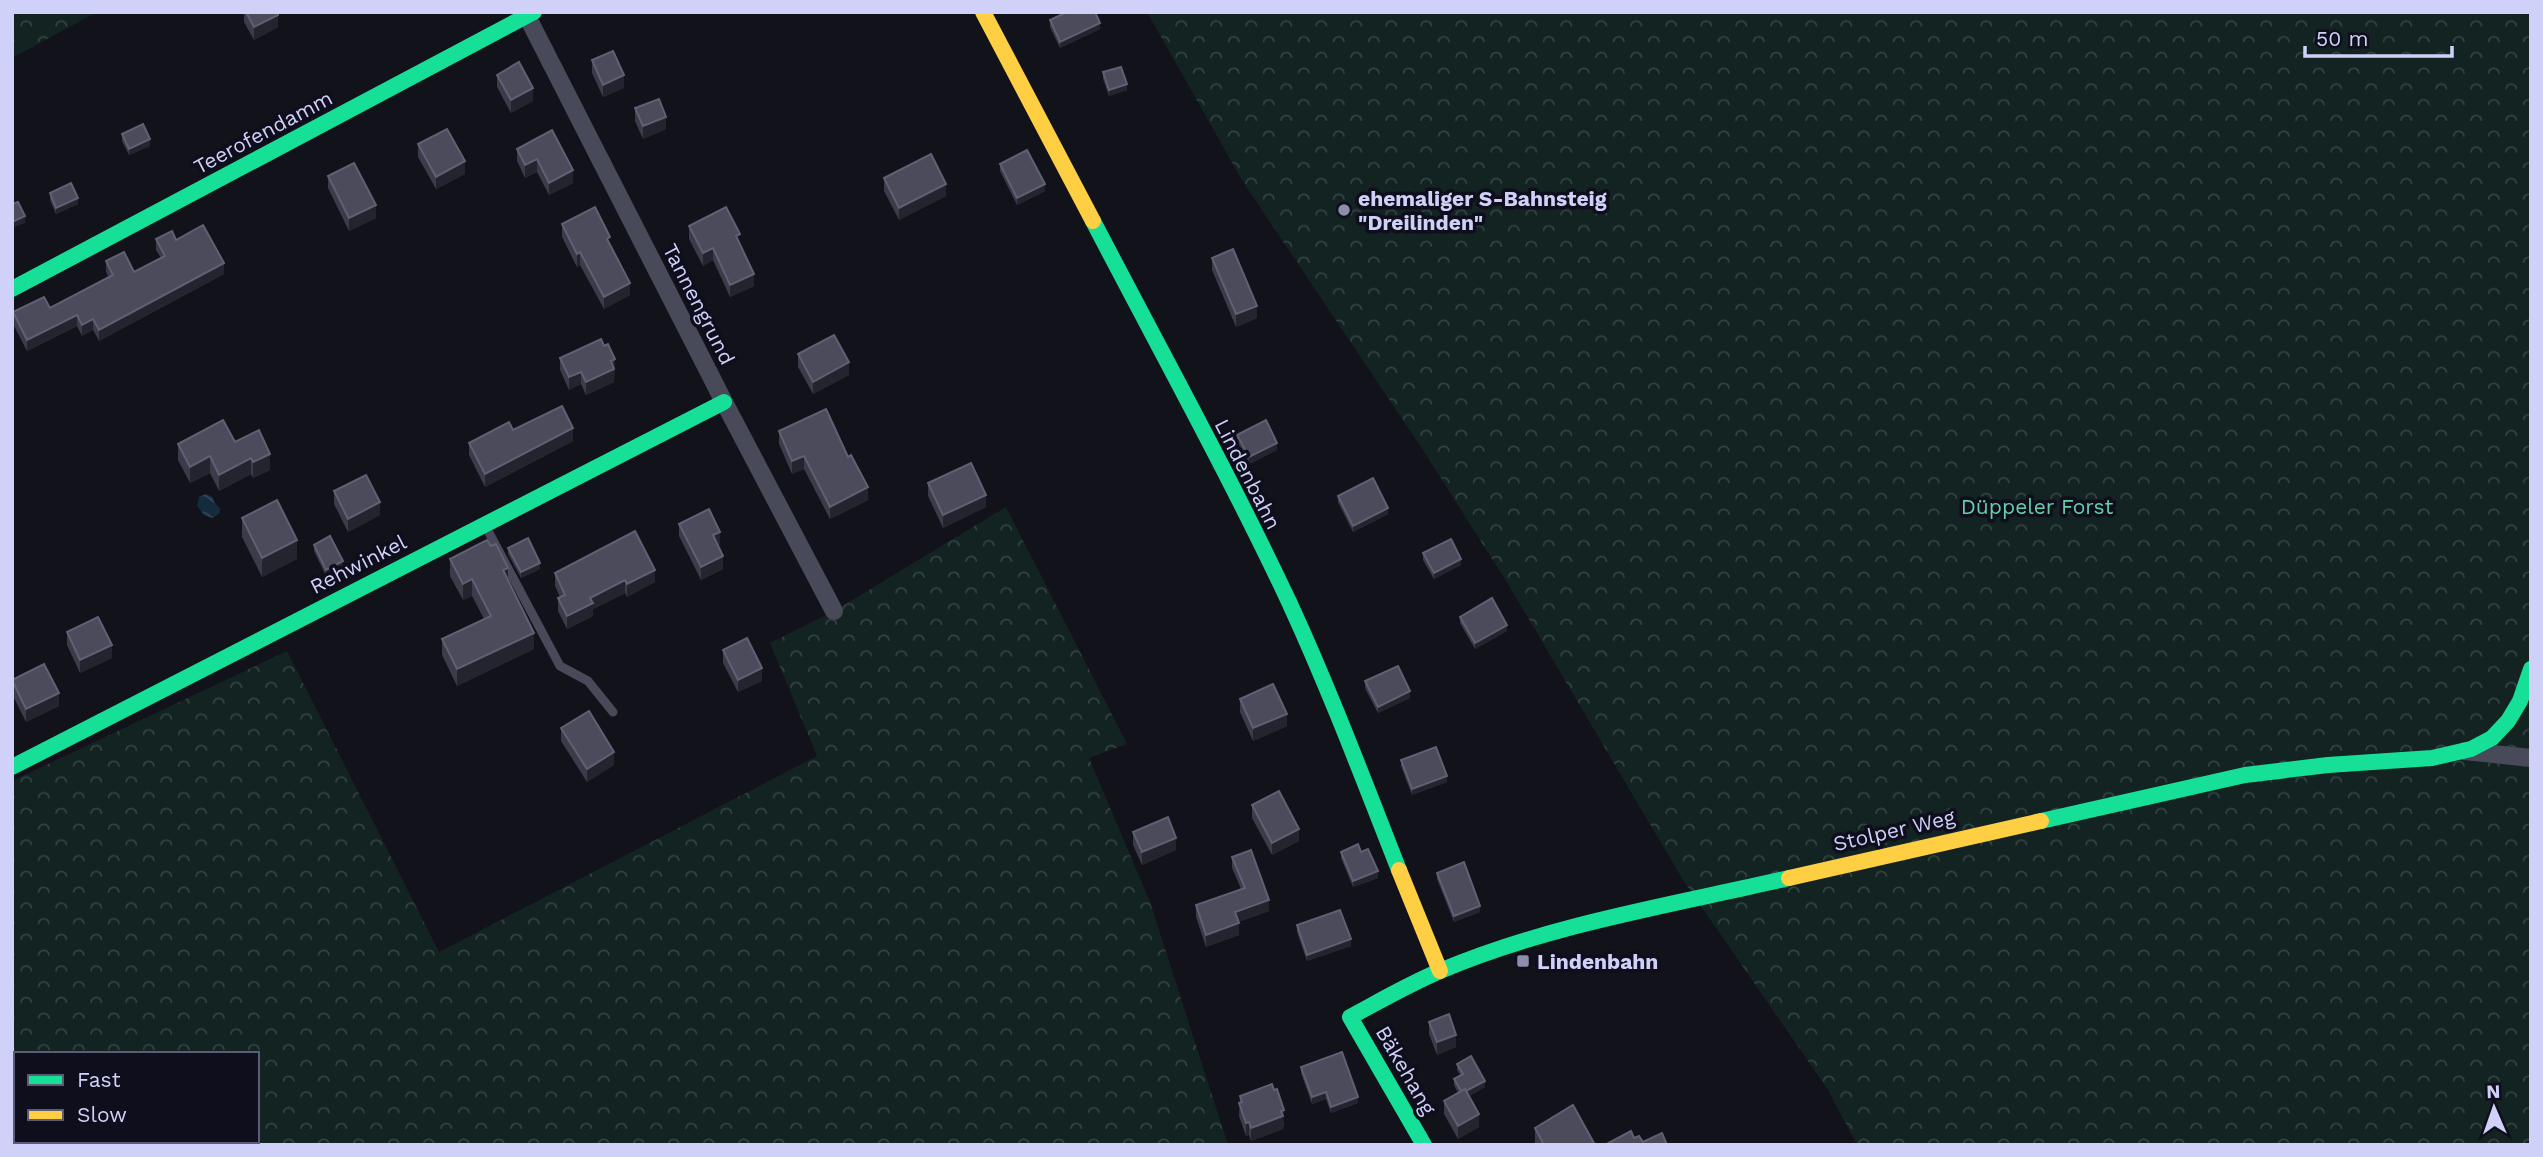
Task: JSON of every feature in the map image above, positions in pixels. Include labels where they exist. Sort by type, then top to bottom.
[{"type":"street","name":"Lindenbahn","points":[[983,12],[1235,492],[1290,605],[1325,684],[1440,971]]},
{"type":"street","name":"Teerofendamm","points":[[12,289],[531,14]]},
{"type":"street","name":"Tannengrund","points":[[531,14],[724,402],[834,611]]},
{"type":"street","name":"Rehwinkel","points":[[12,767],[724,402]]},
{"type":"street","name":"Stolper Weg","points":[[1350,1017],[1440,971],[1565,929],[1649,907],[1706,897],[2245,775],[2290,768],[2438,757],[2463,751],[2485,743],[2503,727],[2521,701],[2531,669]]},
{"type":"street","name":"Stolper Weg","points":[[2463,751],[2531,758]]},
{"type":"street","name":"Bäkehang","points":[[1350,1017],[1424,1145]]},
{"type":"lane","points":[[484,523],[560,666],[588,681],[613,712]]},
{"type":"green space","points":[[12,12],[97,12],[12,58]]},
{"type":"green space","name":"Düppeler Forst","points":[[1147,12],[2531,12],[2531,1145],[1857,1145],[1828,1090],[1683,880],[1508,584],[1421,447],[1243,182]]},
{"type":"green space","points":[[1006,507],[1127,744],[1089,758],[1150,902],[1228,1145],[12,1145],[12,781],[287,651],[439,952],[817,756],[770,643],[834,611]]},
{"type":"water","points":[[206,494],[213,497],[220,508],[220,513],[213,518],[205,516],[197,506],[199,497]]},
{"type":"building","points":[[246,12],[277,12],[278,15],[254,27]]},
{"type":"building","points":[[1067,12],[1095,12],[1100,23],[1060,42],[1050,20]]},
{"type":"building","points":[[613,51],[624,75],[603,85],[592,60]]},
{"type":"building","points":[[519,62],[533,88],[511,100],[497,75]]},
{"type":"building","points":[[1121,67],[1127,84],[1109,90],[1103,72]]},
{"type":"building","points":[[659,99],[666,117],[643,126],[635,108]]},
{"type":"building","points":[[143,124],[150,139],[129,149],[122,134]]},
{"type":"building","points":[[447,129],[465,161],[436,177],[418,144]]},
{"type":"building","points":[[552,130],[573,170],[549,183],[537,159],[525,165],[517,149]]},
{"type":"building","points":[[1027,150],[1045,184],[1017,198],[1000,164]]},
{"type":"building","points":[[931,154],[946,184],[899,208],[884,178]]},
{"type":"building","points":[[354,163],[376,205],[349,218],[328,176]]},
{"type":"building","points":[[71,183],[78,198],[56,208],[50,193]]},
{"type":"building","points":[[18,202],[25,216],[12,222],[12,204]]},
{"type":"building","points":[[595,207],[610,237],[607,239],[630,283],[604,297],[562,224]]},
{"type":"building","points":[[726,207],[740,234],[736,236],[754,274],[730,285],[713,248],[703,253],[689,226]]},
{"type":"building","points":[[203,225],[224,263],[99,330],[93,319],[82,325],[77,315],[27,340],[13,312],[44,297],[50,308],[113,275],[106,261],[124,252],[134,272],[165,256],[156,239],[172,231],[176,240]]},
{"type":"building","points":[[1233,249],[1257,306],[1236,314],[1212,258]]},
{"type":"building","points":[[834,335],[849,362],[813,382],[798,354]]},
{"type":"building","points":[[601,339],[604,346],[608,344],[615,359],[611,361],[614,369],[586,382],[581,372],[569,377],[560,358]]},
{"type":"building","points":[[562,406],[573,428],[485,474],[469,443],[509,422],[513,430]]},
{"type":"building","points":[[826,409],[848,457],[851,455],[868,487],[830,507],[804,456],[792,461],[779,431]]},
{"type":"building","points":[[223,420],[235,442],[259,430],[270,454],[253,462],[251,458],[219,475],[210,456],[190,467],[178,444]]},
{"type":"building","points":[[1266,420],[1277,443],[1249,457],[1237,435]]},
{"type":"building","points":[[971,463],[986,495],[943,515],[928,483]]},
{"type":"building","points":[[366,475],[380,502],[348,519],[334,491]]},
{"type":"building","points":[[1373,478],[1388,508],[1353,526],[1338,496]]},
{"type":"building","points":[[277,500],[297,540],[262,558],[242,518]]},
{"type":"building","points":[[709,509],[720,532],[713,535],[723,556],[701,567],[679,524]]},
{"type":"building","points":[[635,531],[655,570],[627,584],[625,580],[590,598],[593,603],[567,616],[558,598],[565,595],[555,573]]},
{"type":"building","points":[[330,536],[343,561],[326,570],[314,545]]},
{"type":"building","points":[[528,538],[540,563],[521,572],[508,548]]},
{"type":"building","points":[[1451,539],[1461,559],[1434,573],[1423,553]]},
{"type":"building","points":[[487,540],[491,546],[496,544],[508,568],[503,570],[534,633],[457,669],[442,639],[491,616],[472,579],[463,584],[450,559]]},
{"type":"building","points":[[1492,598],[1507,625],[1475,643],[1460,617]]},
{"type":"building","points":[[98,617],[112,645],[80,660],[67,632]]},
{"type":"building","points":[[747,638],[762,668],[738,680],[723,650]]},
{"type":"building","points":[[44,664],[59,693],[26,709],[12,680]]},
{"type":"building","points":[[1398,666],[1410,691],[1378,707],[1365,681]]},
{"type":"building","points":[[1273,684],[1287,714],[1253,728],[1240,699]]},
{"type":"building","points":[[589,711],[614,752],[587,769],[561,728]]},
{"type":"building","points":[[1436,747],[1447,776],[1412,789],[1401,760]]},
{"type":"building","points":[[1279,791],[1299,829],[1272,843],[1252,805]]},
{"type":"building","points":[[1168,817],[1176,838],[1142,852],[1133,832]]},
{"type":"building","points":[[1358,844],[1361,852],[1368,849],[1378,871],[1353,881],[1341,852]]},
{"type":"building","points":[[1251,850],[1269,900],[1235,912],[1239,923],[1206,935],[1196,905],[1245,888],[1232,857]]},
{"type":"building","points":[[1464,862],[1480,906],[1454,916],[1437,873]]},
{"type":"building","points":[[1340,910],[1351,939],[1307,955],[1297,925]]},
{"type":"building","points":[[1449,1014],[1456,1035],[1437,1042],[1429,1022]]},
{"type":"building","points":[[1342,1052],[1358,1097],[1331,1107],[1326,1092],[1312,1097],[1301,1067]]},
{"type":"building","points":[[1471,1056],[1485,1081],[1461,1091],[1454,1079],[1463,1074],[1457,1064]]},
{"type":"building","points":[[1272,1084],[1274,1090],[1277,1089],[1284,1110],[1281,1111],[1283,1116],[1251,1128],[1249,1122],[1246,1123],[1239,1103],[1242,1102],[1240,1096]]},
{"type":"building","points":[[1465,1089],[1479,1114],[1458,1126],[1444,1101]]},
{"type":"building","points":[[1573,1105],[1595,1145],[1544,1145],[1535,1128]]},
{"type":"building","points":[[1631,1131],[1634,1138],[1639,1136],[1643,1142],[1662,1133],[1667,1145],[1605,1145]]},
{"type":"traffic: fast","points":[[12,289],[534,12]]},
{"type":"traffic: fast","points":[[1093,221],[1267,555],[1333,703],[1399,870]]},
{"type":"traffic: fast","points":[[12,767],[724,402]]},
{"type":"traffic: fast","points":[[2041,821],[2245,775],[2328,765],[2432,758],[2471,749],[2492,738],[2508,721],[2520,701],[2531,669]]},
{"type":"traffic: fast","points":[[1424,1145],[1350,1017],[1440,971],[1525,940],[1612,917],[1789,878]]},
{"type":"traffic: slow","points":[[983,12],[1093,221]]},
{"type":"traffic: slow","points":[[1789,878],[2041,821]]},
{"type":"traffic: slow","points":[[1399,870],[1440,971]]},
{"type":"place","name":"ehemaliger S-Bahnsteig \"Dreilinden\"","points":[[1344,210]]},
{"type":"place","name":"Lindenbahn","points":[[1523,961]]}]
